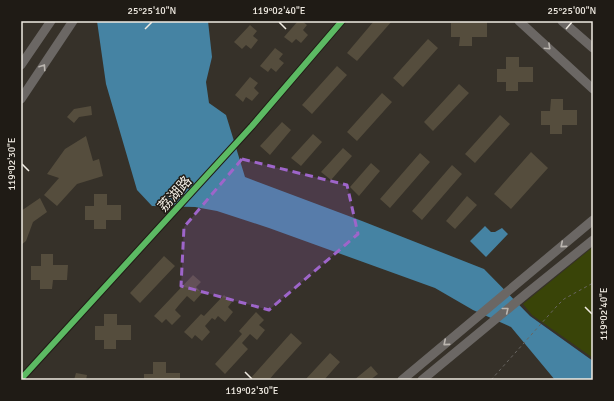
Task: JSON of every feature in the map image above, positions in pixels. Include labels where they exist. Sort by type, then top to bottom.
[{"type":"main road","points":[[21,65],[51,21]]},
{"type":"main road","points":[[21,99],[73,21]]},
{"type":"main road","points":[[519,21],[593,89]]},
{"type":"main road","points":[[562,21],[593,48]]},
{"type":"main road","points":[[402,380],[593,220]]},
{"type":"main road","points":[[422,380],[593,240]]},
{"type":"street","name":"荔湖路","points":[[21,379],[252,126],[342,21]]},
{"type":"path","points":[[491,380],[564,299],[593,283]]},
{"type":"highlighted area","points":[[242,159],[347,185],[358,234],[269,310],[181,286],[184,227]]},
{"type":"green space","points":[[593,247],[593,358],[532,315],[523,304]]},
{"type":"water","points":[[97,21],[208,21],[212,57],[206,82],[209,103],[226,115],[245,177],[484,269],[530,316],[593,361],[593,380],[555,380],[511,327],[473,310],[435,288],[269,228],[217,211],[195,207],[152,206],[137,190],[106,84]]},
{"type":"water","points":[[485,226],[491,232],[495,232],[502,228],[508,234],[486,257],[470,241]]},
{"type":"building","points":[[298,21],[302,21],[307,25],[303,30],[308,35],[301,43],[296,39],[292,43],[284,37]]},
{"type":"building","points":[[374,21],[392,21],[357,61],[347,53]]},
{"type":"building","points":[[460,21],[487,22],[487,37],[472,37],[472,46],[459,46],[460,37],[451,37],[451,23],[460,23]]},
{"type":"building","points":[[250,25],[257,31],[253,36],[258,40],[251,49],[246,45],[242,49],[234,42]]},
{"type":"building","points":[[428,39],[438,48],[403,87],[393,78]]},
{"type":"building","points":[[275,48],[283,54],[279,59],[284,63],[276,72],[271,68],[268,72],[260,66]]},
{"type":"building","points":[[506,57],[519,57],[519,67],[533,67],[533,82],[518,82],[518,91],[506,91],[506,82],[497,82],[497,69],[506,69]]},
{"type":"building","points":[[337,66],[347,75],[312,114],[302,105]]},
{"type":"building","points":[[250,77],[258,83],[254,88],[259,93],[252,101],[246,97],[243,102],[235,95]]},
{"type":"building","points":[[459,84],[469,93],[433,131],[424,122]]},
{"type":"building","points":[[382,93],[392,102],[357,141],[347,132]]},
{"type":"building","points":[[551,99],[563,99],[563,110],[577,110],[577,125],[562,125],[562,134],[550,134],[550,125],[541,125],[541,111],[550,111]]},
{"type":"building","points":[[91,106],[92,115],[79,117],[74,123],[67,117],[74,109]]},
{"type":"building","points":[[500,115],[510,124],[475,163],[465,154]]},
{"type":"building","points":[[282,122],[291,130],[270,155],[260,146]]},
{"type":"building","points":[[313,134],[322,142],[301,166],[291,158]]},
{"type":"building","points":[[86,136],[93,161],[99,159],[103,176],[77,184],[57,206],[44,195],[59,178],[47,174],[65,149]]},
{"type":"building","points":[[343,148],[352,156],[331,180],[321,172]]},
{"type":"building","points":[[531,152],[548,168],[511,209],[494,194]]},
{"type":"building","points":[[420,153],[430,162],[390,208],[380,199]]},
{"type":"building","points":[[371,163],[380,171],[359,196],[350,187]]},
{"type":"building","points":[[452,165],[462,174],[422,220],[412,211]]},
{"type":"building","points":[[94,194],[107,194],[107,205],[121,205],[121,220],[106,220],[106,229],[94,229],[94,220],[85,220],[85,206],[94,206]]},
{"type":"building","points":[[467,196],[477,205],[455,229],[446,221]]},
{"type":"building","points":[[40,198],[47,212],[33,222],[26,241],[21,245],[21,211]]},
{"type":"building","points":[[41,254],[53,254],[53,265],[68,265],[67,280],[53,280],[52,289],[40,289],[40,280],[31,280],[31,266],[41,266]]},
{"type":"building","points":[[164,256],[175,266],[140,303],[130,293]]},
{"type":"building","points":[[193,275],[201,282],[196,287],[202,293],[194,302],[187,296],[175,310],[181,316],[172,325],[166,319],[162,323],[154,316]]},
{"type":"building","points":[[224,295],[232,302],[228,307],[233,312],[225,322],[218,316],[215,320],[212,318],[205,326],[210,332],[202,341],[195,335],[192,339],[184,332],[201,314],[204,316]]},
{"type":"building","points":[[256,312],[264,320],[259,325],[265,330],[257,340],[250,334],[242,343],[248,349],[225,374],[215,364],[242,334],[239,331]]},
{"type":"building","points":[[104,314],[117,314],[117,325],[131,325],[131,340],[116,340],[116,349],[104,349],[104,340],[95,340],[95,326],[104,326]]},
{"type":"building","points":[[291,333],[302,343],[269,380],[249,380]]},
{"type":"building","points":[[330,353],[340,362],[324,380],[305,380]]},
{"type":"building","points":[[153,362],[166,362],[166,373],[180,373],[180,380],[144,380],[144,374],[153,374]]},
{"type":"building","points":[[371,366],[378,374],[370,380],[354,380]]},
{"type":"building","points":[[76,373],[87,375],[86,380],[74,380]]},
{"type":"cycle path","points":[[21,379],[252,126],[342,21]]}]
